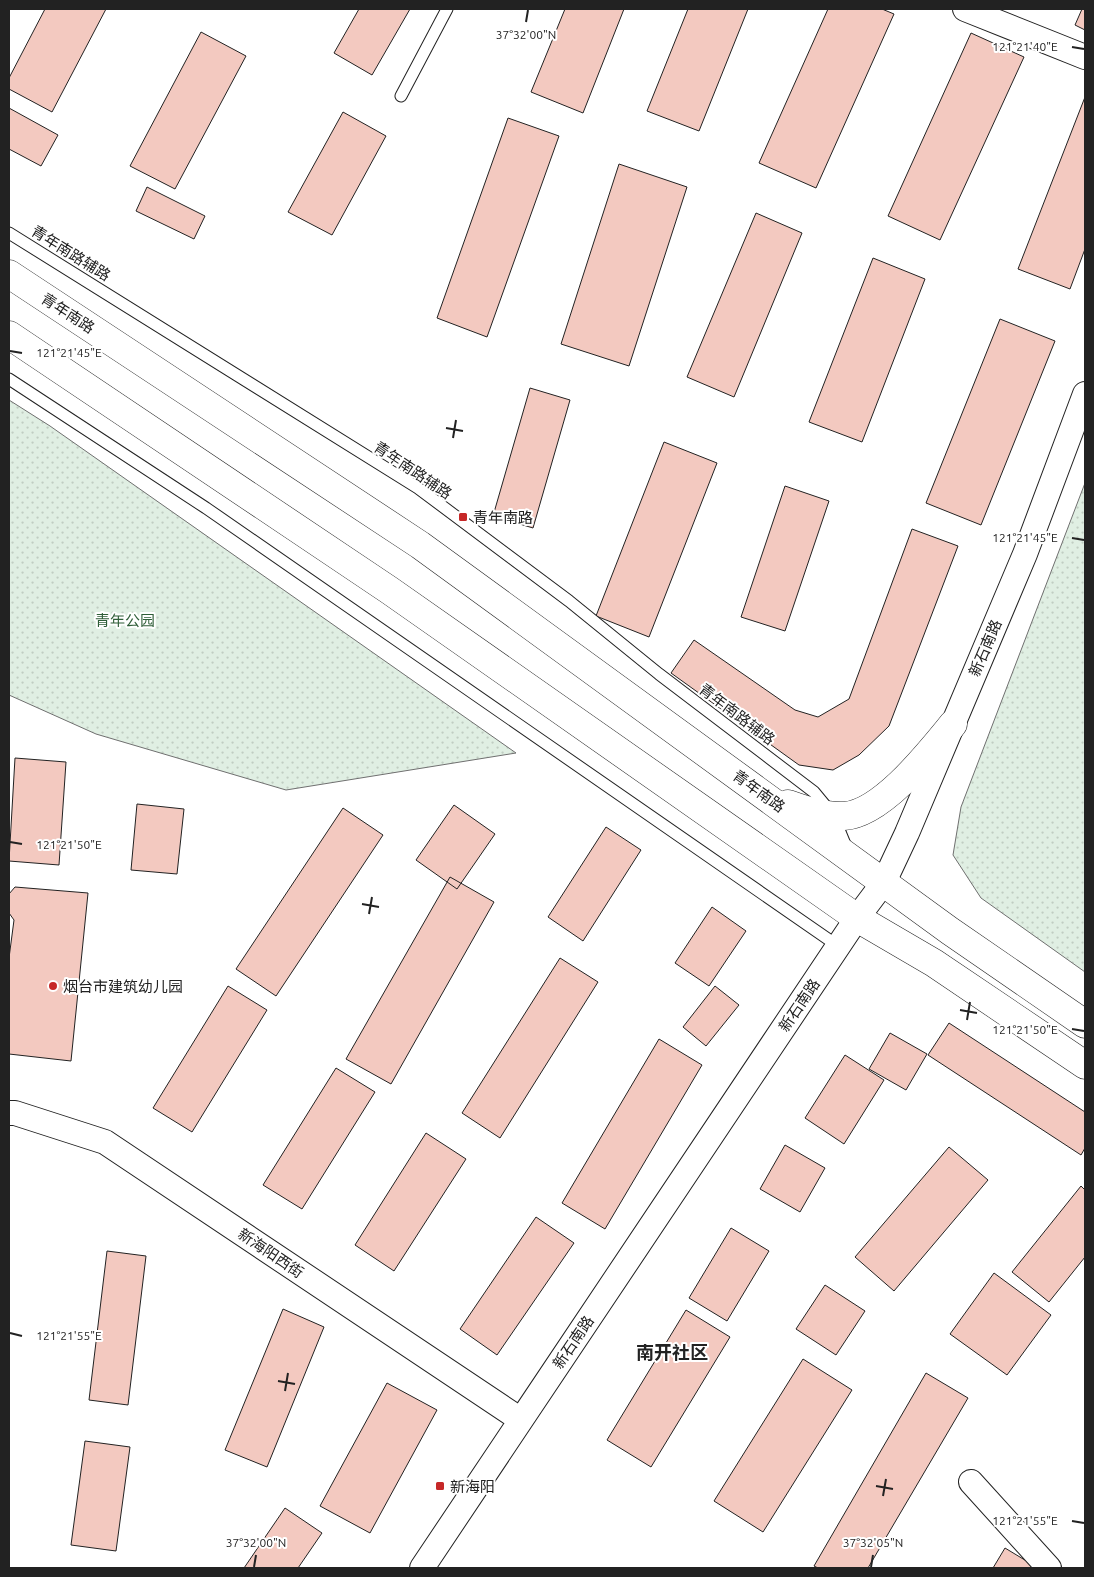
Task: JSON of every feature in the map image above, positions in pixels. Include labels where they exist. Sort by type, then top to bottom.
[{"type":"main road","name":"青年南路","points":[[9,274],[420,545],[950,931],[1085,1024]]},
{"type":"main road","points":[[9,335],[389,590],[857,918],[934,963],[1085,1065]]},
{"type":"main road","points":[[767,797],[803,809],[833,815],[845,816],[856,813],[868,808],[886,796],[904,780],[953,724]]},
{"type":"street","points":[[965,9],[1085,57]]},
{"type":"street","name":"新石南路","points":[[422,1568],[838,946],[884,882],[907,833],[1025,554],[1085,394]]},
{"type":"street","name":"新海阳西街","points":[[9,1112],[105,1142],[521,1420]]},
{"type":"street","points":[[971,1482],[1049,1568]]},
{"type":"lane","points":[[401,96],[447,9]]},
{"type":"lane","name":"青年南路辅路","points":[[9,232],[418,488],[569,601],[659,674],[814,792],[833,815],[850,857]]},
{"type":"lane","points":[[9,380],[206,508],[838,946]]},
{"type":"green space","name":"青年公园","points":[[9,400],[50,426],[516,753],[286,790],[96,734],[9,695]]},
{"type":"green space","points":[[1085,483],[1085,972],[981,898],[953,855],[961,807]]},
{"type":"building","points":[[45,9],[106,9],[52,112],[9,89],[9,78]]},
{"type":"building","points":[[359,9],[410,9],[372,75],[334,53]]},
{"type":"building","points":[[565,9],[624,9],[583,113],[531,92]]},
{"type":"building","points":[[688,9],[748,9],[699,131],[647,111]]},
{"type":"building","points":[[828,9],[882,9],[894,14],[816,188],[759,163]]},
{"type":"building","points":[[1082,9],[1085,9],[1085,30],[1075,25]]},
{"type":"building","points":[[201,32],[246,56],[175,189],[130,166]]},
{"type":"building","points":[[971,33],[1024,57],[940,240],[888,216]]},
{"type":"building","points":[[1085,97],[1085,249],[1070,289],[1018,269]]},
{"type":"building","points":[[9,108],[58,135],[41,166],[9,149]]},
{"type":"building","points":[[343,112],[386,136],[332,235],[288,212]]},
{"type":"building","points":[[508,118],[559,136],[487,337],[437,318]]},
{"type":"building","points":[[619,164],[687,187],[629,366],[561,344]]},
{"type":"building","points":[[147,187],[205,216],[194,239],[136,211]]},
{"type":"building","points":[[756,213],[802,233],[734,397],[687,377]]},
{"type":"building","points":[[873,258],[925,279],[862,442],[809,422]]},
{"type":"building","points":[[1000,319],[1055,341],[981,525],[926,503]]},
{"type":"building","points":[[530,388],[570,400],[533,528],[493,516]]},
{"type":"building","points":[[664,442],[717,463],[649,637],[596,616]]},
{"type":"building","points":[[785,486],[829,501],[785,631],[741,617]]},
{"type":"building","points":[[912,529],[958,546],[889,726],[859,755],[833,770],[799,765],[671,673],[694,640],[795,710],[818,717],[849,699]]},
{"type":"building","points":[[15,758],[66,762],[59,865],[9,861]]},
{"type":"building","points":[[137,804],[184,809],[177,874],[131,870]]},
{"type":"building","points":[[454,805],[495,834],[457,889],[416,860]]},
{"type":"building","points":[[343,808],[383,835],[276,996],[236,969]]},
{"type":"building","points":[[606,827],[641,850],[583,941],[548,917]]},
{"type":"building","points":[[450,877],[494,902],[391,1084],[346,1059]]},
{"type":"building","name":"烟台市建筑幼儿园","points":[[15,887],[88,893],[71,1061],[9,1054],[9,958],[14,920],[9,913],[9,894]]},
{"type":"building","points":[[712,907],[746,931],[709,986],[675,963]]},
{"type":"building","points":[[560,958],[598,982],[500,1138],[462,1113]]},
{"type":"building","points":[[228,986],[267,1010],[192,1132],[153,1108]]},
{"type":"building","points":[[715,986],[739,1005],[706,1046],[683,1027]]},
{"type":"building","points":[[949,1023],[1085,1112],[1085,1148],[1081,1155],[928,1055]]},
{"type":"building","points":[[890,1033],[927,1054],[906,1090],[869,1069]]},
{"type":"building","points":[[659,1039],[702,1065],[605,1229],[562,1203]]},
{"type":"building","points":[[845,1055],[884,1080],[844,1144],[805,1118]]},
{"type":"building","points":[[336,1068],[375,1092],[302,1209],[263,1185]]},
{"type":"building","points":[[426,1133],[466,1159],[394,1271],[355,1245]]},
{"type":"building","points":[[785,1145],[825,1168],[800,1212],[760,1189]]},
{"type":"building","points":[[949,1147],[988,1180],[894,1291],[855,1257]]},
{"type":"building","points":[[1081,1186],[1085,1190],[1085,1257],[1049,1302],[1012,1272]]},
{"type":"building","points":[[536,1217],[574,1243],[497,1355],[460,1329]]},
{"type":"building","points":[[731,1228],[769,1251],[727,1321],[689,1298]]},
{"type":"building","points":[[107,1251],[146,1256],[128,1405],[89,1400]]},
{"type":"building","points":[[994,1273],[1051,1315],[1007,1375],[950,1334]]},
{"type":"building","points":[[825,1285],[865,1311],[836,1355],[796,1329]]},
{"type":"building","points":[[283,1309],[324,1327],[267,1467],[225,1450]]},
{"type":"building","points":[[686,1310],[730,1337],[651,1467],[607,1440]]},
{"type":"building","points":[[803,1359],[852,1390],[763,1532],[714,1501]]},
{"type":"building","points":[[926,1373],[968,1398],[868,1568],[818,1568],[814,1566]]},
{"type":"building","points":[[387,1383],[437,1410],[370,1533],[320,1506]]},
{"type":"building","points":[[85,1441],[130,1447],[116,1551],[71,1545]]},
{"type":"building","points":[[285,1508],[322,1533],[298,1568],[244,1568]]},
{"type":"building","points":[[1005,1548],[1038,1568],[993,1568]]},
{"type":"place","name":"青年南路","points":[[463,517]]},
{"type":"place","name":"烟台市建筑幼儿园","points":[[53,986]]},
{"type":"place","name":"新海阳","points":[[440,1486]]},
{"type":"district","name":"南开社区","points":[[672,1352]]}]
